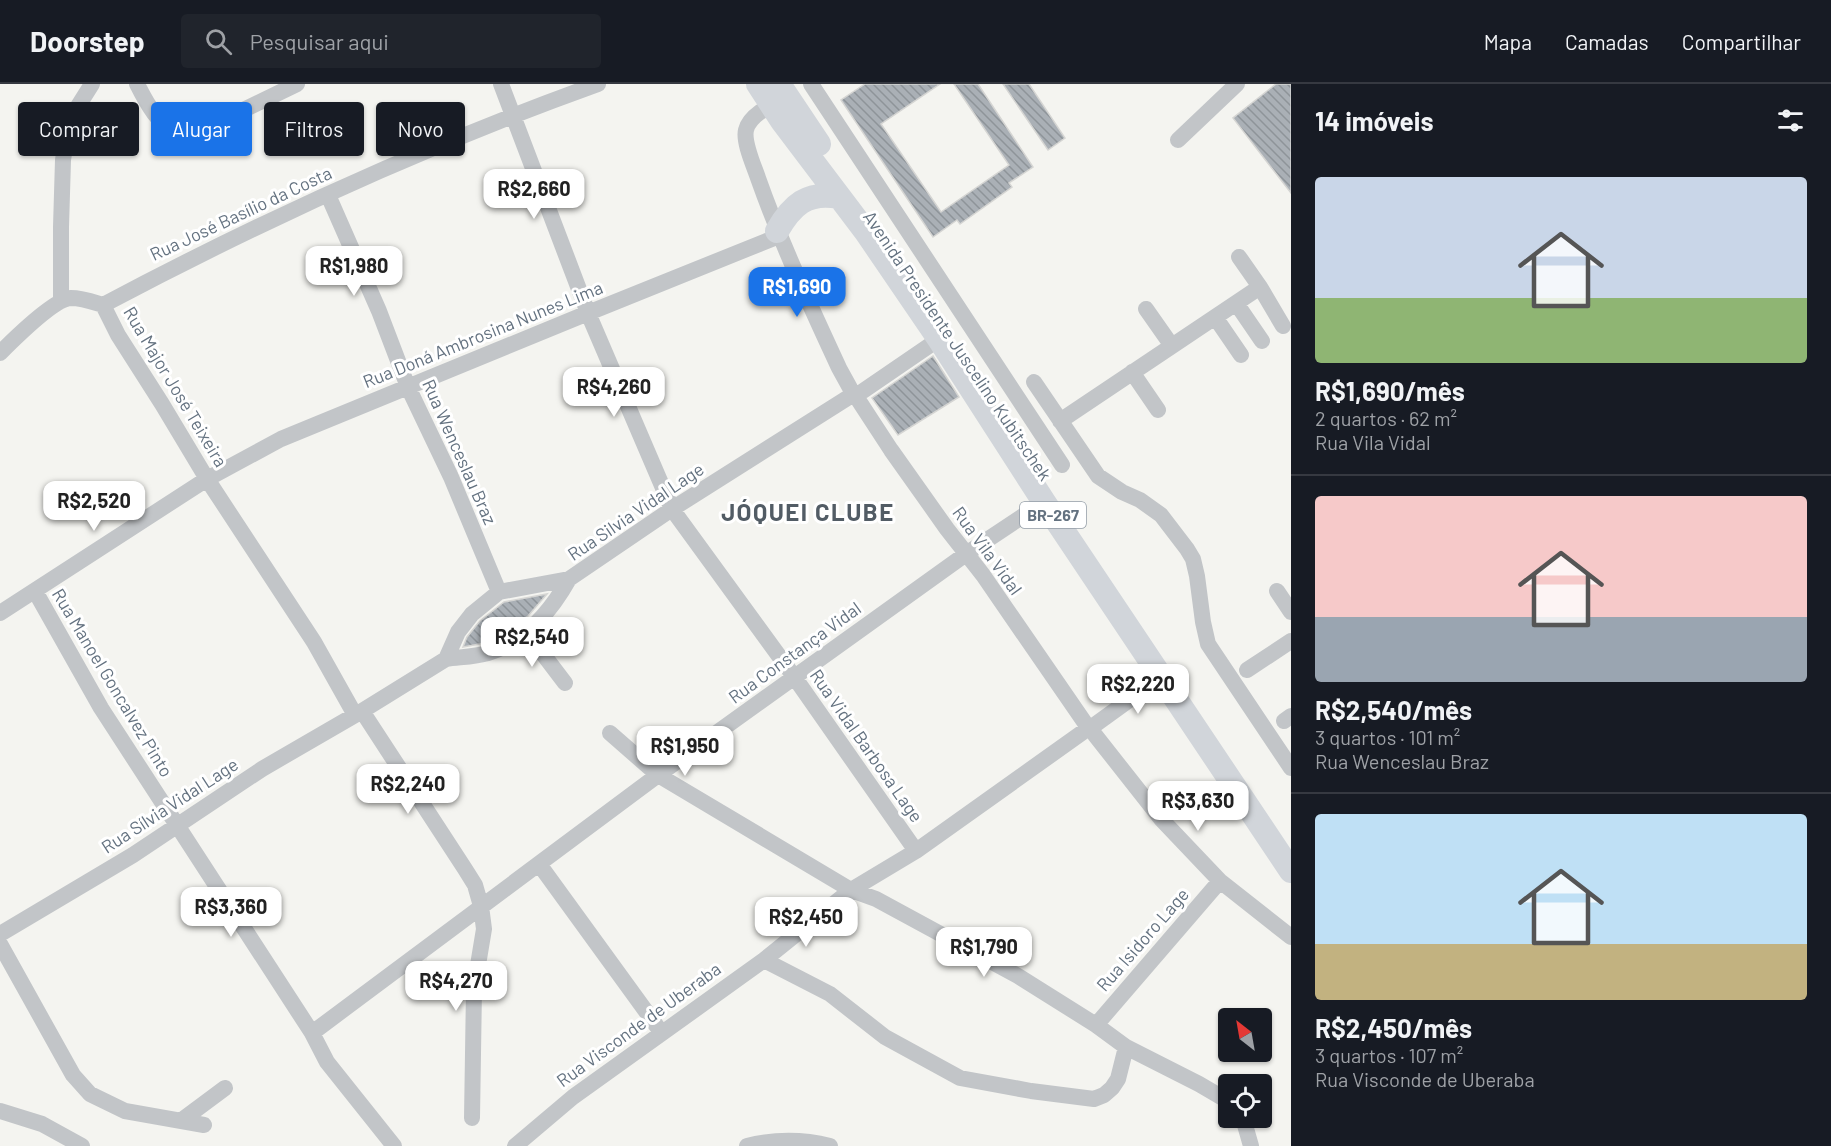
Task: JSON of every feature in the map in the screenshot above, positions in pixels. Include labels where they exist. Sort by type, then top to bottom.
[{"type":"highway","name":"Avenida Presidente Juscelino Kubitschek","points":[[758,84],[780,95],[1010,418],[1056,496],[1215,730],[1291,849]]},
{"type":"highway","name":"Avenida Presidente Juscelino Kubitschek","points":[[780,95],[839,197],[877,247],[939,339],[1044,502],[1291,871]]},
{"type":"highway","points":[[778,234],[791,209],[808,199],[827,195],[839,197]]},
{"type":"street","points":[[0,353],[35,321],[62,301],[63,160],[67,134],[75,111],[92,84]]},
{"type":"street","points":[[137,84],[160,120],[170,128],[183,132],[200,130],[297,84]]},
{"type":"street","name":"Rua Vidal Barbosa Lage","points":[[501,84],[588,313],[672,509],[795,678],[916,851]]},
{"type":"street","name":"Rua José Basílio da Costa","points":[[103,305],[197,255],[412,156],[598,84]]},
{"type":"street","points":[[811,84],[1062,465]]},
{"type":"street","points":[[1178,140],[1237,84]]},
{"type":"street","name":"Rua Vila Vidal","points":[[780,95],[753,119],[746,131],[752,161],[778,234],[839,368],[891,450],[983,575],[1090,729],[1162,820],[1220,881],[1291,937]]},
{"type":"street","name":"Rua Wenceslau Braz","points":[[328,195],[379,311],[408,387],[451,477],[499,592]]},
{"type":"street","name":"Rua Doná Ambrosina Nunes Lima","points":[[0,613],[207,479],[281,439],[778,234]]},
{"type":"street","points":[[1239,257],[1284,326]]},
{"type":"street","points":[[1060,421],[1260,287]]},
{"type":"street","name":"Rua Major José Teixeira","points":[[62,301],[70,298],[82,299],[103,305],[118,335],[207,479],[359,713],[475,885],[484,929],[474,989],[472,1118]]},
{"type":"street","points":[[1236,303],[1262,341]]},
{"type":"street","points":[[1146,309],[1172,346]]},
{"type":"street","points":[[1215,317],[1241,355]]},
{"type":"street","name":"Rua Silvia Vidal Lage","points":[[446,658],[458,632],[472,614],[499,592],[569,579],[672,509],[939,339]]},
{"type":"street","points":[[1132,372],[1158,410]]},
{"type":"street","points":[[1034,382],[1098,476],[1161,515],[1187,549],[1193,559],[1197,576],[1208,644],[1291,768]]},
{"type":"street","name":"Rua Constança Vidal","points":[[312,1033],[658,776],[966,554],[1044,502]]},
{"type":"street","points":[[359,713],[446,658],[487,653],[527,633],[543,617],[569,579]]},
{"type":"street","name":"Rua Manoel Goncalvez Pinto","points":[[34,591],[101,708],[312,1033],[327,1062],[394,1146]]},
{"type":"street","points":[[1277,591],[1291,612]]},
{"type":"street","points":[[527,633],[565,683]]},
{"type":"street","points":[[1247,670],[1291,641]]},
{"type":"street","name":"Rua Visconde de Uberaba","points":[[515,1146],[573,1097],[764,960],[851,890],[916,851],[1161,677]]},
{"type":"street","name":"Rua Sílvia Vidal Lage","points":[[0,934],[133,855],[262,769],[359,713]]},
{"type":"street","points":[[610,733],[658,776],[851,890],[876,899],[1018,976],[1096,1025],[1126,1047],[1218,1095]]},
{"type":"street","points":[[539,864],[662,1032]]},
{"type":"street","name":"Rua Isidoro Lage","points":[[1096,1025],[1220,881]]},
{"type":"street","points":[[0,944],[73,1075],[90,1095],[125,1111],[204,1125]]},
{"type":"street","points":[[764,960],[830,994],[885,1037],[960,1078],[1094,1099],[1113,1088],[1118,1079],[1126,1047]]},
{"type":"street","points":[[182,1120],[225,1088]]},
{"type":"street","points":[[0,1111],[42,1124],[82,1146]]},
{"type":"street","points":[[1246,1128],[1251,1146]]},
{"type":"street","points":[[747,1146],[765,1141],[785,1140],[830,1146]]},
{"type":"building","points":[[865,84],[940,84],[881,124],[941,212],[1009,165],[954,84],[978,84],[1033,167],[1009,183],[1012,187],[960,224],[957,220],[933,237],[841,100]]},
{"type":"building","points":[[1003,84],[1029,84],[1065,138],[1048,150]]},
{"type":"building","points":[[1276,84],[1291,84],[1291,193],[1233,118]]},
{"type":"building","points":[[933,356],[959,397],[898,435],[872,398]]},
{"type":"building","points":[[547,594],[528,616],[508,632],[485,643],[463,647],[467,637],[480,621],[504,602]]},
{"type":"district","name":"JÓQUEI CLUBE","points":[[808,513]]}]
